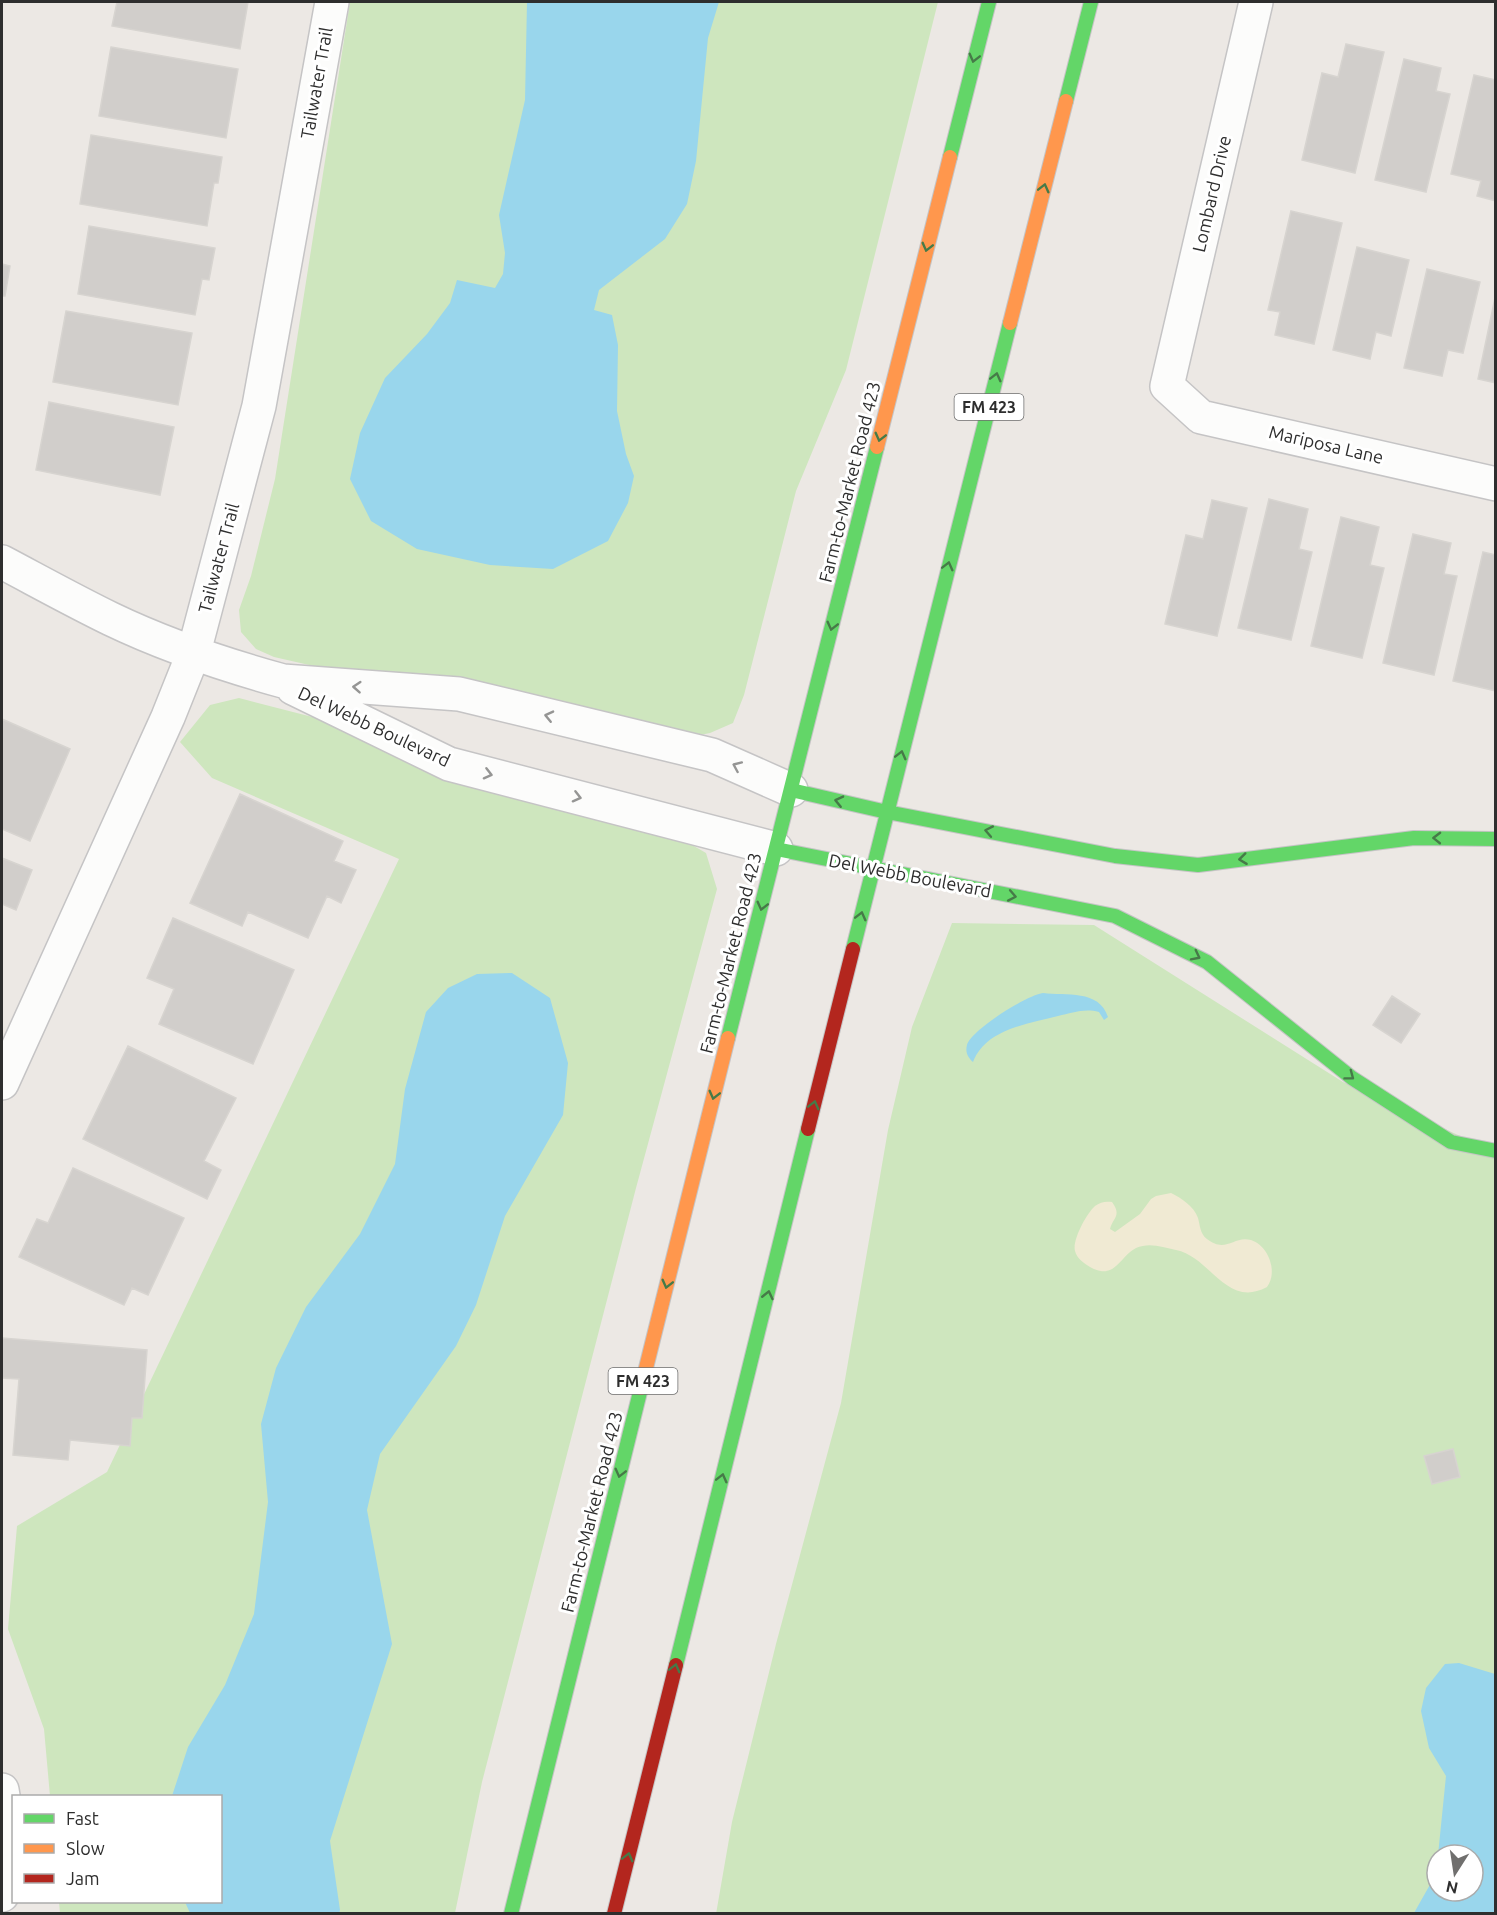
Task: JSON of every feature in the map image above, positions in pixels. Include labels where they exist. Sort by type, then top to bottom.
[{"type":"main road","name":"Farm-to-Market Road 423","points":[[511,1914],[989,2]]},
{"type":"main road","name":"FM 423","points":[[614,1914],[886,812],[1090,2]]},
{"type":"main road","name":"Del Webb Boulevard","points":[[791,790],[886,812],[1115,856],[1198,865],[1414,838],[1496,839]]},
{"type":"main road","name":"Del Webb Boulevard","points":[[776,849],[1115,915],[1207,962],[1352,1078],[1451,1142],[1496,1151]]},
{"type":"street","name":"Tailwater Trail","points":[[2,1083],[168,717],[194,652],[259,406],[332,2]]},
{"type":"street","name":"Lombard Drive","points":[[1167,386],[1256,2]]},
{"type":"street","name":"Mariposa Lane","points":[[1167,386],[1201,417],[1496,484]]},
{"type":"street","name":"Del Webb Boulevard","points":[[2,562],[112,619],[194,652],[283,681],[459,694],[712,754],[791,790]]},
{"type":"street","name":"Del Webb Boulevard","points":[[283,681],[288,686],[449,764],[776,849]]},
{"type":"street","points":[[2,1790],[10,1838],[2,1895]]},
{"type":"green space","points":[[350,2],[938,2],[846,370],[796,491],[744,695],[733,723],[710,733],[695,736],[340,672],[274,657],[256,649],[241,632],[239,610],[251,576],[275,479]]},
{"type":"green space","points":[[239,698],[328,721],[680,838],[706,853],[717,889],[636,1188],[482,1782],[455,1913],[60,1913],[59,1903],[222,1903],[222,1795],[50,1795],[44,1729],[8,1629],[17,1526],[107,1472],[399,859],[212,778],[180,742],[210,705]]},
{"type":"green space","points":[[952,923],[1094,925],[1343,1082],[1495,1152],[1495,1913],[716,1914],[732,1822],[776,1644],[841,1403],[888,1130],[912,1027]]},
{"type":"sand","points":[[1171,1193],[1194,1210],[1203,1235],[1207,1239],[1225,1245],[1245,1239],[1263,1248],[1272,1267],[1267,1287],[1253,1292],[1229,1287],[1188,1255],[1156,1246],[1146,1245],[1136,1248],[1111,1270],[1105,1271],[1098,1271],[1090,1267],[1077,1256],[1075,1246],[1078,1234],[1088,1214],[1097,1205],[1112,1202],[1117,1214],[1110,1229],[1115,1232],[1140,1214],[1151,1199]]},
{"type":"water","points":[[527,2],[719,2],[708,38],[696,161],[687,204],[665,239],[599,290],[594,310],[612,315],[618,345],[617,411],[626,454],[634,476],[628,503],[608,541],[553,569],[490,565],[417,549],[371,521],[350,479],[360,433],[385,378],[427,334],[450,303],[457,280],[495,288],[503,274],[505,253],[499,215],[525,100]]},
{"type":"water","points":[[512,973],[550,998],[568,1063],[563,1115],[505,1216],[476,1305],[456,1346],[380,1454],[367,1510],[392,1644],[330,1841],[339,1914],[190,1913],[185,1903],[222,1903],[222,1795],[172,1795],[188,1747],[225,1685],[254,1614],[268,1502],[261,1424],[276,1368],[306,1307],[360,1234],[395,1164],[405,1089],[426,1012],[448,988],[477,974]]},
{"type":"water","points":[[1043,993],[1090,998],[1104,1008],[1108,1017],[1104,1020],[1099,1012],[1083,1011],[1021,1025],[987,1042],[973,1062],[968,1057],[967,1045],[978,1031],[1013,1006]]},
{"type":"water","points":[[1459,1663],[1495,1674],[1495,1913],[1414,1913],[1425,1894],[1425,1903],[1485,1903],[1485,1843],[1439,1843],[1446,1776],[1429,1748],[1421,1711],[1426,1688],[1445,1664]]},
{"type":"building","points":[[117,2],[248,2],[240,49],[112,26]]},
{"type":"building","points":[[1346,44],[1384,52],[1355,173],[1302,160],[1322,73],[1338,77]]},
{"type":"building","points":[[111,47],[238,69],[226,138],[99,116]]},
{"type":"building","points":[[1404,59],[1441,68],[1436,91],[1450,94],[1426,192],[1375,180]]},
{"type":"building","points":[[1474,75],[1496,80],[1496,201],[1477,196],[1481,181],[1451,174]]},
{"type":"building","points":[[91,135],[222,157],[218,183],[214,183],[207,226],[80,204]]},
{"type":"building","points":[[1291,211],[1342,223],[1314,344],[1275,335],[1280,312],[1268,310]]},
{"type":"building","points":[[89,226],[215,248],[209,280],[202,279],[195,315],[78,294]]},
{"type":"building","points":[[1357,247],[1409,260],[1391,336],[1376,332],[1370,359],[1333,350]]},
{"type":"building","points":[[2,264],[10,266],[5,296],[2,296]]},
{"type":"building","points":[[1427,269],[1480,282],[1463,353],[1448,350],[1442,376],[1404,368]]},
{"type":"building","points":[[1496,293],[1496,383],[1478,379]]},
{"type":"building","points":[[66,311],[192,333],[178,405],[53,382]]},
{"type":"building","points":[[49,402],[174,427],[160,495],[36,470]]},
{"type":"building","points":[[1269,499],[1308,509],[1299,549],[1312,552],[1291,640],[1238,628]]},
{"type":"building","points":[[1212,500],[1247,508],[1217,636],[1165,624],[1186,535],[1203,539]]},
{"type":"building","points":[[1341,517],[1379,527],[1370,565],[1384,568],[1362,658],[1311,646]]},
{"type":"building","points":[[1413,534],[1451,543],[1444,574],[1457,576],[1434,675],[1383,663]]},
{"type":"building","points":[[1483,552],[1496,555],[1496,691],[1453,681]]},
{"type":"building","points":[[2,719],[70,749],[30,841],[2,829]]},
{"type":"building","points":[[240,794],[343,841],[334,861],[356,870],[341,903],[327,896],[308,938],[248,912],[242,926],[190,903]]},
{"type":"building","points":[[2,858],[32,870],[16,910],[2,904]]},
{"type":"building","points":[[173,918],[294,970],[253,1064],[159,1024],[174,989],[147,978]]},
{"type":"building","points":[[1392,996],[1420,1014],[1401,1043],[1373,1025]]},
{"type":"building","points":[[128,1046],[236,1098],[204,1161],[221,1170],[207,1199],[83,1139]]},
{"type":"building","points":[[73,1168],[184,1218],[148,1295],[132,1288],[124,1305],[19,1257],[37,1219],[48,1223]]},
{"type":"building","points":[[2,1338],[147,1350],[142,1418],[132,1418],[130,1446],[70,1440],[68,1460],[13,1455],[19,1379],[2,1378]]},
{"type":"building","points":[[1453,1449],[1460,1477],[1432,1484],[1424,1456]]},
{"type":"traffic: fast","points":[[950,157],[989,2]]},
{"type":"traffic: fast","points":[[1066,101],[1091,2]]},
{"type":"traffic: fast","points":[[853,949],[1010,323]]},
{"type":"traffic: fast","points":[[728,1038],[877,447]]},
{"type":"traffic: fast","points":[[791,790],[887,812],[1115,856],[1198,865],[1414,838],[1496,839]]},
{"type":"traffic: fast","points":[[776,849],[1115,916],[1207,962],[1352,1078],[1451,1142],[1496,1151]]},
{"type":"traffic: fast","points":[[676,1665],[808,1129]]},
{"type":"traffic: fast","points":[[511,1914],[641,1388]]},
{"type":"traffic: slow","points":[[1010,323],[1066,101]]},
{"type":"traffic: slow","points":[[877,447],[950,157]]},
{"type":"traffic: slow","points":[[641,1388],[728,1038]]},
{"type":"traffic: jam","points":[[808,1129],[853,949]]},
{"type":"traffic: jam","points":[[614,1914],[676,1665]]}]
